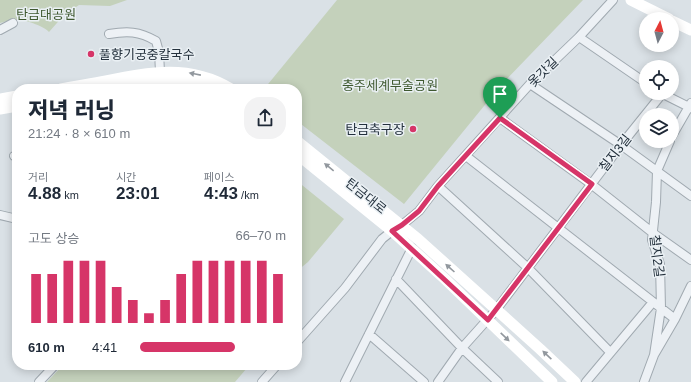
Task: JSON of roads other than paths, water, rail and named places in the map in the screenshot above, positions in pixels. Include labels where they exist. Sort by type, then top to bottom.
[{"type":"main road","points":[[631,0],[655,12]]},
{"type":"main road","points":[[679,24],[691,30]]},
{"type":"main road","points":[[87,84],[160,72],[199,75],[222,84]]},
{"type":"main road","points":[[150,84],[191,84]]},
{"type":"main road","points":[[0,99],[12,97]]},
{"type":"main road","points":[[0,109],[12,107]]},
{"type":"main road","name":"탄금대로","points":[[302,145],[397,228],[496,310],[575,382]]},
{"type":"main road","name":"탄금대로","points":[[302,158],[397,228],[412,248],[552,382]]},
{"type":"street","name":"옻갓길","points":[[302,336],[345,288],[382,239],[419,211],[438,186],[530,84],[579,37],[613,0]]},
{"type":"street","points":[[0,30],[13,22]]},
{"type":"street","points":[[109,34],[121,32],[135,33],[146,35],[156,41],[159,52],[160,72]]},
{"type":"street","points":[[579,37],[639,77]]},
{"type":"street","points":[[530,84],[621,144],[691,196]]},
{"type":"street","name":"칠지3길","points":[[438,382],[462,348],[496,310],[621,144],[656,100]]},
{"type":"street","points":[[677,100],[690,106],[679,124]]},
{"type":"street","points":[[500,118],[592,184],[653,233],[691,260]]},
{"type":"street","name":"칠지2길","points":[[654,356],[661,308],[660,264],[652,240],[656,202],[657,171],[667,148]]},
{"type":"street","points":[[466,156],[675,319]]},
{"type":"street","points":[[438,186],[528,268],[610,352]]},
{"type":"street","points":[[0,215],[12,218]]},
{"type":"street","points":[[349,380],[369,334],[412,248]]},
{"type":"street","points":[[396,279],[462,348],[498,382]]},
{"type":"street","points":[[644,382],[654,356],[675,319],[691,286]]},
{"type":"street","points":[[586,382],[652,302]]},
{"type":"street","points":[[369,334],[424,382]]},
{"type":"street","points":[[39,382],[50,370]]},
{"type":"street","points":[[262,382],[273,370]]},
{"type":"place","name":"풀향기궁중칼국수","points":[[91,54]]},
{"type":"place","name":"탄금축구장","points":[[413,129]]},
{"type":"park label","name":"탄금대공원","points":[[46,14]]},
{"type":"park label","name":"충주세계무술공원","points":[[390,85]]}]
